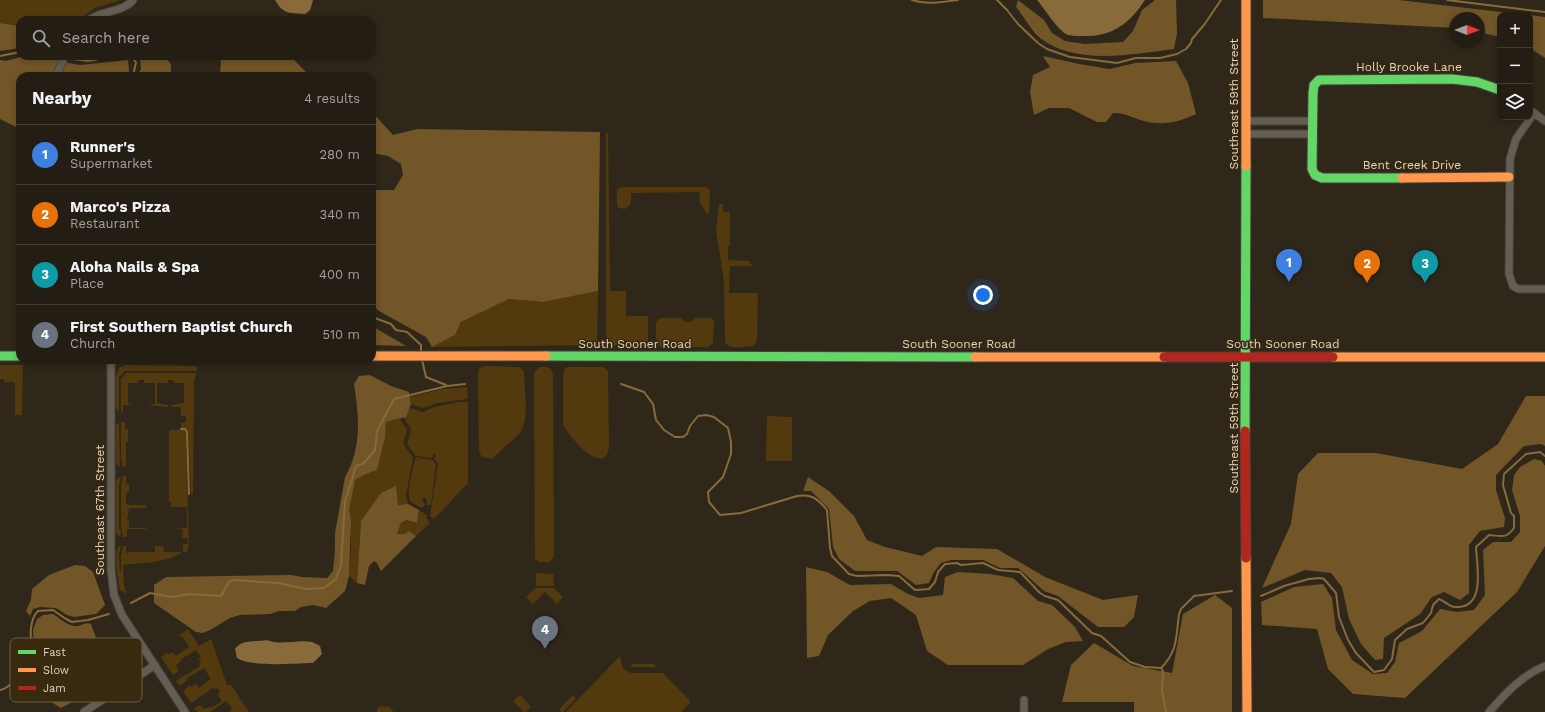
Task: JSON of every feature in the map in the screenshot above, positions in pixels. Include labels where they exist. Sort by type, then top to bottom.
[{"type":"main road","name":"Southeast 59th Street","points":[[1246,0],[1245,356],[1247,712]]},
{"type":"main road","name":"Holly Brooke Lane","points":[[1312,121],[1313,89],[1316,82],[1324,79],[1470,80],[1497,89]]},
{"type":"main road","points":[[1312,121],[1312,134]]},
{"type":"main road","name":"Bent Creek Drive","points":[[1312,134],[1312,169],[1315,175],[1322,178],[1509,177]]},
{"type":"main road","points":[[0,356],[16,356]]},
{"type":"main road","name":"South Sooner Road","points":[[376,356],[1545,357]]},
{"type":"street","points":[[96,16],[118,9],[133,0]]},
{"type":"street","points":[[58,72],[64,60]]},
{"type":"street","points":[[1533,112],[1545,121]]},
{"type":"street","points":[[1527,120],[1515,144],[1510,159],[1509,274],[1513,286],[1518,289],[1545,289]]},
{"type":"street","points":[[1246,121],[1312,121]]},
{"type":"street","points":[[1246,134],[1312,134]]},
{"type":"street","name":"Southeast 67th Street","points":[[111,364],[111,580],[117,605],[137,638]]},
{"type":"street","name":"Southeast 67th Street","points":[[142,645],[185,712]]},
{"type":"street","points":[[142,674],[155,665]]},
{"type":"street","points":[[1489,712],[1516,685],[1538,669],[1545,666]]},
{"type":"street","points":[[1024,700],[1024,712]]},
{"type":"street","points":[[84,712],[99,702]]},
{"type":"shaded area","points":[[0,0],[121,0],[95,8],[84,16],[16,16],[16,25],[0,23]]},
{"type":"shaded area","points":[[275,0],[313,0],[310,10],[305,14],[287,12],[278,5]]},
{"type":"shaded area","points":[[1018,0],[1044,20],[1052,33],[1065,41],[1084,44],[1123,42],[1133,31],[1142,10],[1155,0],[1176,0],[1177,33],[1174,49],[1105,56],[1070,52],[1054,47],[1037,36],[1016,7]]},
{"type":"shaded area","points":[[1037,0],[1145,0],[1133,15],[1119,27],[1103,34],[1084,36],[1068,35],[1064,33]]},
{"type":"shaded area","points":[[1263,0],[1399,0],[1501,12],[1497,12],[1497,36],[1485,33],[1485,12],[1449,12],[1449,28],[1263,18]]},
{"type":"shaded area","points":[[1533,15],[1545,17],[1545,58],[1533,50]]},
{"type":"shaded area","points":[[0,23],[16,25],[16,49],[0,51]]},
{"type":"shaded area","points":[[1043,56],[1110,69],[1135,63],[1176,61],[1188,83],[1196,114],[1177,121],[1164,123],[1144,121],[1122,114],[1113,113],[1106,122],[1097,122],[1069,108],[1049,108],[1034,115],[1030,92],[1033,75],[1050,67]]},
{"type":"shaded area","points":[[16,58],[16,60],[60,60],[63,62],[80,65],[128,60],[129,71],[16,72],[16,127],[0,119],[0,60],[6,61]]},
{"type":"shaded area","points":[[140,60],[168,60],[171,64],[171,72],[139,72],[141,69]]},
{"type":"shaded area","points":[[221,60],[294,60],[306,72],[220,72]]},
{"type":"shaded area","points":[[376,116],[393,135],[417,129],[600,132],[598,291],[543,302],[509,299],[461,322],[455,335],[432,347],[426,337],[376,308],[376,190],[394,190],[403,175],[401,164],[388,156],[376,154]]},
{"type":"shaded area","points":[[606,133],[608,133],[610,291],[626,291],[626,316],[648,316],[648,342],[642,347],[606,345]]},
{"type":"shaded area","points":[[621,187],[707,187],[710,191],[709,213],[707,214],[700,203],[699,192],[631,193],[631,204],[625,209],[619,208],[617,206],[617,190]]},
{"type":"shaded area","points":[[719,204],[723,204],[723,212],[730,212],[730,245],[728,246],[728,260],[749,261],[752,266],[730,266],[729,293],[758,293],[757,340],[753,346],[733,347],[727,345],[725,342],[724,282],[716,230]]},
{"type":"shaded area","points":[[598,291],[597,345],[432,347],[455,335],[461,322],[509,299],[543,302]]},
{"type":"shaded area","points":[[660,318],[681,318],[686,322],[690,322],[696,318],[712,318],[714,321],[713,343],[708,347],[661,347],[656,339],[656,322]]},
{"type":"shaded area","points":[[376,328],[406,346],[376,345]]},
{"type":"shaded area","points":[[23,365],[22,415],[15,415],[15,382],[4,382],[4,379],[0,379],[0,366]]},
{"type":"shaded area","points":[[125,365],[194,366],[197,367],[197,371],[125,371],[119,377],[119,412],[116,408],[116,377],[119,368]]},
{"type":"shaded area","points":[[485,366],[519,367],[524,371],[526,412],[523,427],[520,433],[492,459],[482,457],[479,452],[478,377],[479,369]]},
{"type":"shaded area","points":[[540,367],[547,367],[551,369],[553,375],[554,556],[550,562],[539,562],[535,559],[534,374]]},
{"type":"shaded area","points":[[567,367],[603,367],[608,371],[609,447],[606,456],[601,459],[586,452],[566,430],[563,424],[563,375],[564,370]]},
{"type":"shaded area","points":[[126,373],[197,373],[194,380],[193,494],[191,494],[188,432],[185,428],[181,428],[181,423],[186,422],[186,416],[181,416],[181,407],[171,407],[171,405],[184,403],[184,383],[174,383],[173,380],[168,380],[167,383],[157,383],[157,403],[168,405],[168,407],[147,405],[155,404],[155,383],[144,383],[144,380],[138,380],[138,383],[128,383],[128,404],[136,405],[123,405],[123,412],[121,413],[121,379]]},
{"type":"shaded area","points":[[370,375],[391,386],[409,392],[411,404],[406,417],[386,422],[385,438],[377,470],[355,480],[349,510],[351,520],[349,576],[345,591],[326,608],[313,605],[301,607],[295,611],[240,615],[230,618],[203,633],[196,632],[154,603],[154,585],[166,577],[291,575],[327,578],[333,571],[335,533],[345,477],[357,443],[358,420],[354,384],[359,376]]},
{"type":"shaded area","points":[[467,387],[468,399],[437,403],[423,408],[411,404],[410,397],[443,389]]},
{"type":"shaded area","points":[[1526,396],[1545,396],[1545,446],[1541,444],[1524,446],[1496,475],[1496,490],[1505,518],[1504,527],[1480,531],[1469,545],[1469,593],[1460,600],[1444,592],[1432,597],[1420,614],[1384,638],[1383,659],[1375,660],[1361,644],[1349,619],[1342,587],[1331,573],[1305,570],[1262,588],[1291,524],[1298,474],[1318,453],[1376,453],[1462,469],[1498,444]]},
{"type":"shaded area","points":[[458,402],[468,402],[468,483],[434,519],[430,516],[438,464],[434,459],[436,455],[434,454],[432,458],[416,456],[407,444],[411,431],[404,419],[410,408],[423,412],[434,407]]},
{"type":"shaded area","points":[[767,416],[792,417],[792,461],[766,461]]},
{"type":"shaded area","points":[[400,419],[407,429],[404,444],[406,449],[413,457],[406,496],[408,504],[398,505],[396,487],[361,521],[357,583],[349,576],[351,534],[349,507],[353,487],[355,480],[377,470],[385,438],[386,422]]},
{"type":"shaded area","points":[[119,422],[120,467],[116,463],[116,425]]},
{"type":"shaded area","points":[[121,422],[125,422],[125,429],[128,429],[128,442],[126,442],[126,467],[123,467],[121,457]]},
{"type":"shaded area","points":[[169,430],[184,430],[186,432],[189,547],[186,552],[183,552],[183,544],[188,544],[188,538],[182,538],[183,529],[171,529],[187,528],[187,507],[171,507],[171,502],[169,502]]},
{"type":"shaded area","points":[[416,457],[432,460],[436,464],[431,505],[427,505],[425,497],[422,499],[425,505],[422,508],[411,502],[409,498],[410,480]]},
{"type":"shaded area","points":[[1534,459],[1542,461],[1545,466],[1545,546],[1517,592],[1405,698],[1353,694],[1328,669],[1317,629],[1262,625],[1261,602],[1294,587],[1323,584],[1332,598],[1336,630],[1352,660],[1373,674],[1387,673],[1395,662],[1399,643],[1422,631],[1440,609],[1457,612],[1474,610],[1485,595],[1483,550],[1493,542],[1511,542],[1520,532],[1520,516],[1512,490],[1514,475],[1520,467]]},
{"type":"shaded area","points":[[121,476],[119,485],[120,537],[116,533],[116,480]]},
{"type":"shaded area","points":[[123,476],[126,476],[126,483],[129,484],[129,492],[126,493],[126,504],[146,505],[146,508],[129,508],[127,521],[129,521],[129,528],[146,529],[127,529],[127,537],[123,537],[121,527],[121,486]]},
{"type":"shaded area","points":[[808,477],[829,491],[854,516],[867,540],[885,547],[922,556],[936,547],[997,549],[1045,577],[1103,600],[1138,595],[1134,617],[1124,627],[1098,627],[1058,596],[1044,591],[1018,568],[1000,568],[983,560],[951,560],[941,563],[934,572],[929,583],[916,585],[897,571],[855,571],[839,559],[833,547],[829,509],[811,491],[803,491]]},
{"type":"shaded area","points":[[396,486],[398,505],[408,504],[419,510],[417,523],[406,520],[401,523],[397,534],[404,534],[409,531],[416,536],[381,571],[377,563],[374,561],[369,566],[365,585],[357,583],[361,521],[381,493]]},
{"type":"shaded area","points":[[419,510],[428,516],[426,518],[430,523],[416,536],[409,531],[404,534],[397,534],[401,523],[406,520],[417,523]]},
{"type":"shaded area","points":[[119,546],[121,546],[119,555],[120,572],[123,546],[126,546],[127,554],[128,552],[155,552],[155,546],[163,546],[164,552],[181,553],[174,557],[160,561],[123,565],[124,586],[127,594],[120,590],[118,580],[116,555]]},
{"type":"shaded area","points":[[75,565],[85,566],[93,572],[105,605],[96,614],[74,617],[67,615],[56,608],[40,607],[33,609],[30,616],[26,611],[31,600],[32,589],[49,575]]},
{"type":"shaded area","points":[[806,567],[827,572],[850,585],[891,584],[908,594],[919,598],[943,595],[945,577],[958,572],[990,574],[1013,578],[1038,601],[1052,605],[1075,627],[1083,641],[1066,642],[1048,649],[1023,665],[948,665],[927,651],[916,615],[891,598],[870,601],[853,611],[828,635],[819,656],[807,658]]},
{"type":"shaded area","points":[[537,573],[553,574],[554,586],[536,586]]},
{"type":"shaded area","points":[[535,588],[554,588],[563,597],[557,604],[545,592],[533,604],[526,597]]},
{"type":"shaded area","points":[[1215,595],[1232,608],[1232,712],[1134,712],[1134,702],[1062,702],[1071,665],[1094,643],[1133,666],[1172,673],[1183,614]]},
{"type":"shaded area","points":[[53,614],[74,626],[89,623],[91,624],[96,638],[33,638],[33,630],[37,619],[43,615]]},
{"type":"shaded area","points":[[188,629],[199,646],[211,639],[227,685],[231,685],[249,712],[231,712],[230,710],[232,708],[226,701],[210,712],[197,712],[194,708],[200,705],[204,709],[211,708],[222,701],[217,694],[220,692],[217,688],[213,688],[191,703],[183,691],[190,685],[191,687],[196,684],[199,688],[211,679],[204,668],[187,678],[187,680],[180,686],[176,681],[200,666],[199,664],[201,662],[198,659],[201,657],[196,650],[180,660],[181,661],[176,665],[179,671],[173,675],[161,657],[167,653],[169,654],[173,652],[176,656],[189,647],[182,636],[180,637],[179,635]]},
{"type":"shaded area","points":[[267,640],[273,642],[312,642],[320,646],[322,654],[313,663],[263,664],[244,661],[237,658],[235,649],[241,644],[245,642]]},
{"type":"shaded area","points":[[620,656],[622,666],[628,672],[663,673],[689,700],[690,703],[681,712],[566,712]]},
{"type":"shaded area","points":[[632,664],[654,664],[657,667],[631,667]]},
{"type":"shaded area","points":[[520,695],[531,707],[526,712],[524,712],[513,701]]},
{"type":"shaded area","points":[[573,695],[576,699],[563,712],[561,712],[559,709]]},
{"type":"shaded area","points":[[52,702],[72,702],[61,708]]},
{"type":"shaded area","points":[[380,706],[389,707],[394,712],[377,712],[377,709]]},
{"type":"waterway","points":[[912,0],[929,3],[958,0]]},
{"type":"waterway","points":[[997,0],[1018,24],[1038,43],[1047,49],[1070,57],[1117,63],[1136,58],[1160,58],[1177,54],[1186,49],[1221,0]]},
{"type":"waterway","points":[[1447,0],[1545,12]]},
{"type":"waterway","points":[[0,56],[16,53]]},
{"type":"waterway","points":[[80,60],[94,60]]},
{"type":"waterway","points":[[134,60],[136,62],[134,72]]},
{"type":"waterway","points":[[376,318],[391,324],[396,330],[407,332],[421,345],[421,352]]},
{"type":"waterway","points":[[422,360],[426,377],[446,385]]},
{"type":"waterway","points":[[131,603],[150,593],[172,597],[189,594],[221,596],[229,582],[233,580],[278,583],[306,589],[324,588],[336,579],[341,565],[345,501],[356,466],[363,464],[375,450],[377,431],[394,399],[447,386],[465,384]]},
{"type":"waterway","points":[[621,384],[644,392],[653,404],[656,420],[664,430],[675,437],[683,437],[687,434],[690,426],[698,416],[706,415],[714,417],[728,428],[731,442],[731,454],[723,477],[708,492],[709,502],[720,515],[741,513],[797,496],[810,496],[820,502],[827,510],[832,556],[849,574],[857,576],[899,576],[915,590],[929,589],[935,582],[938,572],[945,564],[957,563],[961,565],[983,563],[998,570],[1020,572],[1040,593],[1058,600],[1092,633],[1101,636],[1130,662],[1145,667],[1161,668],[1171,656],[1175,643],[1181,609],[1194,596],[1232,591]]},
{"type":"waterway","points":[[181,429],[185,429],[187,432],[189,494]]},
{"type":"waterway","points":[[1261,596],[1284,586],[1309,579],[1324,579],[1336,593],[1339,617],[1348,640],[1356,653],[1374,672],[1384,670],[1392,659],[1395,640],[1407,629],[1423,623],[1431,613],[1433,605],[1439,599],[1455,607],[1465,606],[1472,601],[1476,594],[1478,585],[1476,547],[1489,535],[1506,535],[1509,534],[1514,528],[1514,516],[1511,513],[1503,485],[1504,474],[1526,454],[1540,452],[1545,456]]},
{"type":"waterway","points":[[31,638],[31,626],[33,618],[38,611],[53,610],[72,622],[88,620],[109,614]]},
{"type":"waterway","points":[[1161,668],[1163,671],[1162,690],[1166,712]]},
{"type":"waterway","points":[[0,690],[10,685]]},
{"type":"traffic: fast","points":[[1402,178],[1322,178],[1315,175],[1312,169],[1313,93],[1314,85],[1319,80],[1452,79],[1477,82],[1497,89]]},
{"type":"traffic: fast","points":[[1245,431],[1246,166]]},
{"type":"traffic: fast","points":[[0,356],[16,356]]},
{"type":"traffic: fast","points":[[546,356],[975,357]]},
{"type":"traffic: slow","points":[[1246,0],[1246,166]]},
{"type":"traffic: slow","points":[[1402,178],[1509,177]]},
{"type":"traffic: slow","points":[[376,356],[546,356]]},
{"type":"traffic: slow","points":[[975,357],[1164,357]]},
{"type":"traffic: slow","points":[[1333,357],[1545,357]]},
{"type":"traffic: slow","points":[[1246,558],[1247,712]]},
{"type":"traffic: jam","points":[[1164,357],[1333,357]]},
{"type":"traffic: jam","points":[[1245,431],[1246,558]]},
{"type":"place","name":"Runner's","points":[[1289,282]]},
{"type":"place","name":"Marco's Pizza","points":[[1367,283]]},
{"type":"place","name":"Aloha Nails & Spa","points":[[1425,283]]},
{"type":"place","name":"First Southern Baptist Church","points":[[545,649]]}]
